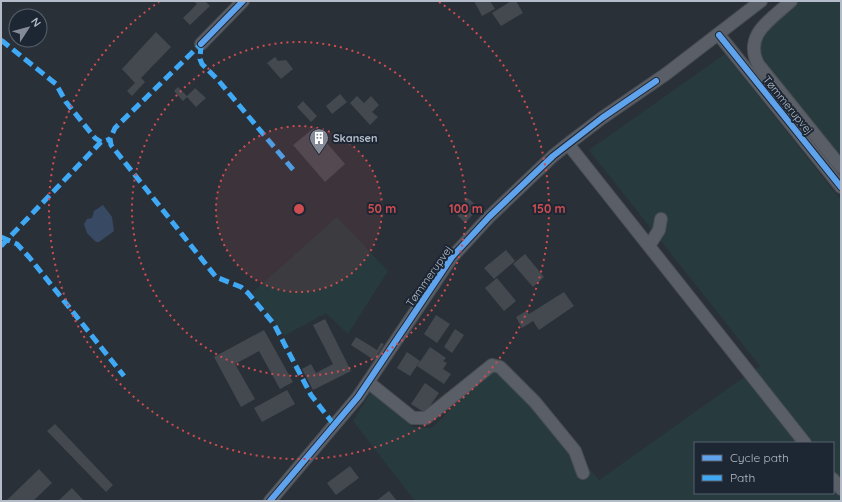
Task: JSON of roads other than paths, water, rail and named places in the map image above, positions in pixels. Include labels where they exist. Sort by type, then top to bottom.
[{"type":"street","points":[[201,44],[243,1]]},
{"type":"street","name":"Tømmerupvej","points":[[270,501],[338,422],[368,382],[452,257],[489,217],[553,156],[568,144],[719,35],[761,1]]},
{"type":"street","points":[[791,1],[763,26],[754,42],[754,54],[758,64],[841,167]]},
{"type":"street","name":"Tømmerupvej","points":[[719,35],[841,187]]},
{"type":"street","points":[[568,144],[804,442]]},
{"type":"street","points":[[649,246],[659,230],[661,220]]},
{"type":"street","points":[[368,382],[413,418],[426,418],[492,365],[500,368],[535,402],[575,451],[583,473]]},
{"type":"street","points":[[834,480],[841,489]]},
{"type":"water","points":[[103,205],[112,217],[114,231],[99,242],[96,242],[87,233],[84,224],[87,219],[92,218],[94,211]]},
{"type":"place","name":"Skansen","points":[[319,155]]}]
